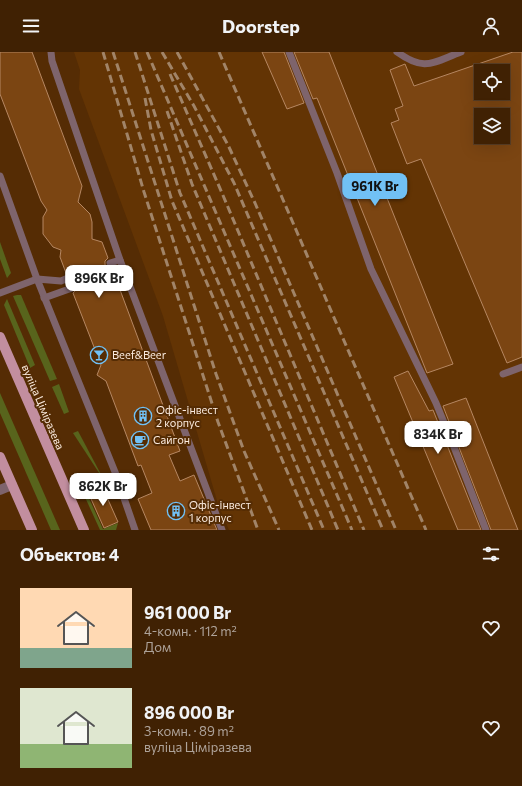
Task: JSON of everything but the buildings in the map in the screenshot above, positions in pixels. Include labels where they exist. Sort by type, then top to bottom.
[{"type":"main road","name":"вуліца Ціміразева","points":[[0,337],[84,530]]},
{"type":"main road","points":[[0,457],[32,530]]},
{"type":"street","points":[[0,490],[12,485]]},
{"type":"lane","points":[[51,52],[52,61],[120,260],[195,462],[222,530]]},
{"type":"lane","points":[[289,52],[337,173],[371,269],[436,403],[486,530]]},
{"type":"lane","points":[[397,52],[408,60],[426,65],[461,52]]},
{"type":"lane","points":[[0,176],[44,298],[115,472],[135,530]]},
{"type":"lane","points":[[110,263],[120,260]]},
{"type":"lane","points":[[114,274],[124,270]]},
{"type":"lane","points":[[0,293],[37,279],[61,281],[68,278]]},
{"type":"lane","points":[[44,298],[72,288]]},
{"type":"lane","points":[[503,374],[522,367]]},
{"type":"shaded area","points":[[74,52],[522,52],[522,530],[229,530],[218,504],[163,316],[79,89],[80,70]]},
{"type":"green space","points":[[0,242],[11,273],[7,278],[0,259]]},
{"type":"green space","points":[[21,295],[57,379],[50,381],[13,296]]},
{"type":"green space","points":[[7,299],[35,365],[30,368],[4,305]]},
{"type":"green space","points":[[59,384],[69,412],[64,414],[52,387]]},
{"type":"green space","points":[[0,393],[60,530],[51,530],[0,413]]},
{"type":"green space","points":[[78,431],[105,482],[73,433]]},
{"type":"green space","points":[[87,494],[103,529],[118,523],[116,530],[100,530],[84,495]]},
{"type":"railway","points":[[103,52],[144,192],[218,422],[258,530]]},
{"type":"railway","points":[[113,52],[216,374],[244,451],[279,530]]},
{"type":"railway","points":[[135,52],[180,193],[324,530]]},
{"type":"railway","points":[[147,52],[352,530]]},
{"type":"railway","points":[[162,52],[194,106],[234,183],[383,530]]},
{"type":"railway","points":[[177,52],[228,145],[255,203],[396,530]]},
{"type":"railway","points":[[219,52],[426,530]]},
{"type":"railway","points":[[170,74],[222,193],[364,530]]},
{"type":"railway","points":[[145,98],[151,130],[172,201],[312,530]]},
{"type":"railway","points":[[167,111],[192,184],[338,530]]},
{"type":"place","name":"Beef&Beer","points":[[99,355]]},
{"type":"place","name":"Офіс-інвест 2 корпус","points":[[143,416]]},
{"type":"place","name":"Сайгон","points":[[140,440]]},
{"type":"place","name":"Офіс-інвест 1 корпус","points":[[176,511]]}]
